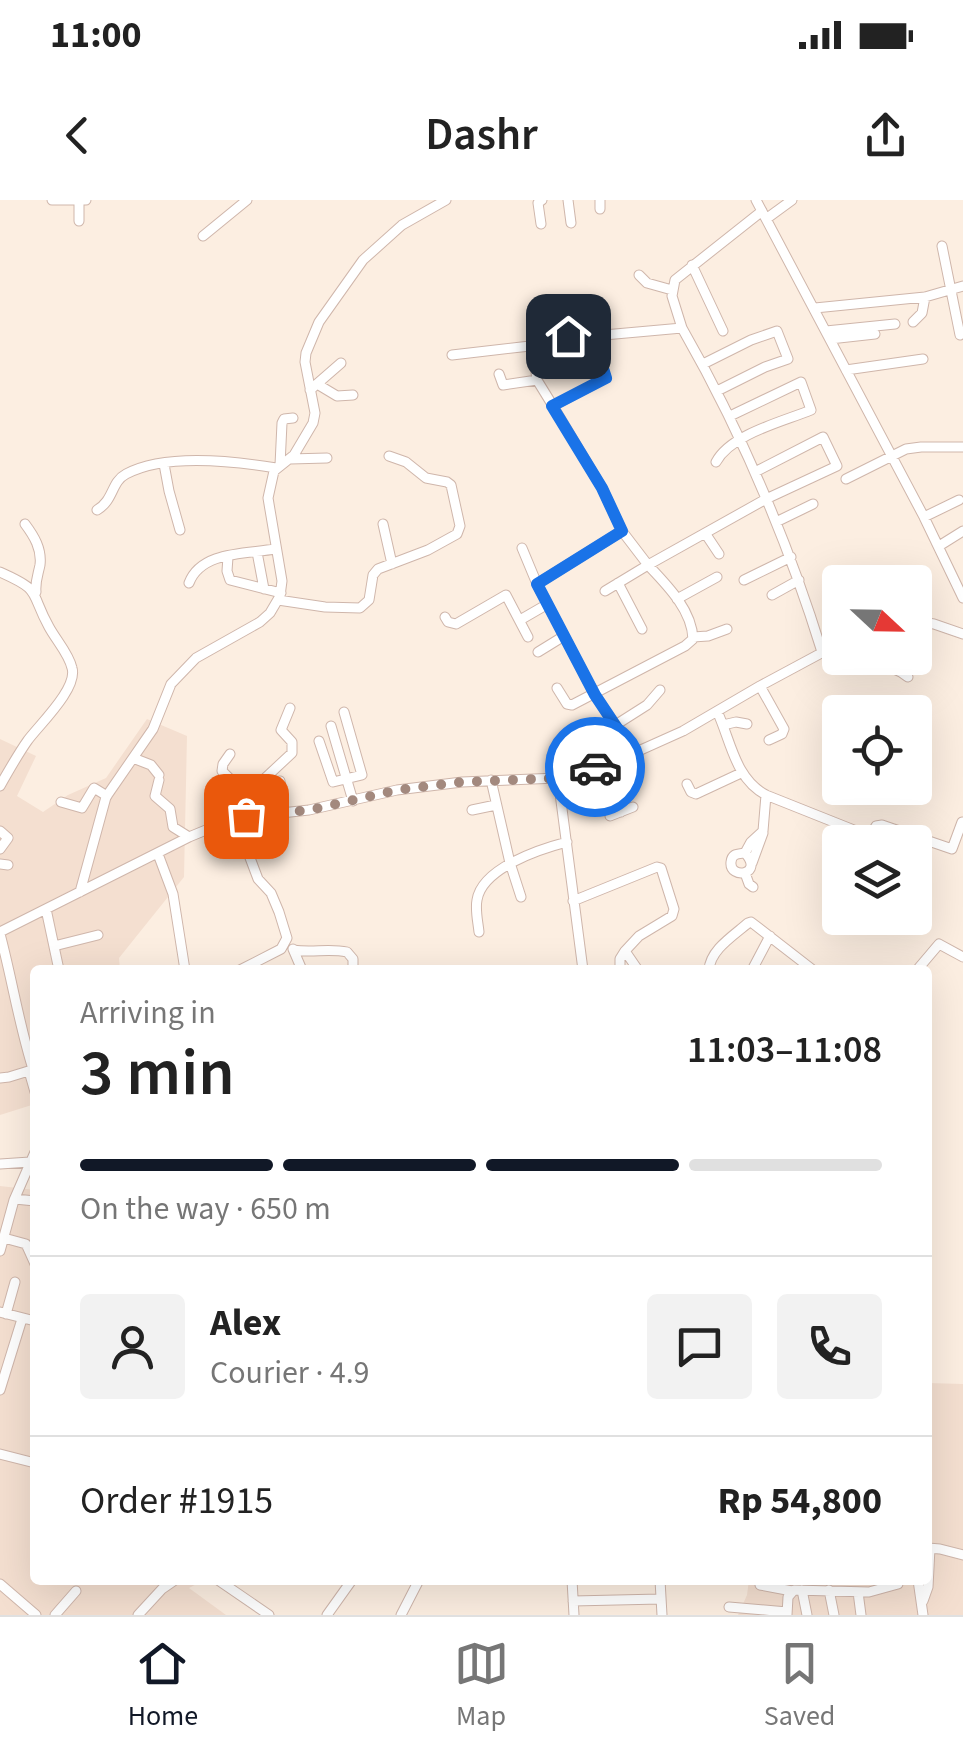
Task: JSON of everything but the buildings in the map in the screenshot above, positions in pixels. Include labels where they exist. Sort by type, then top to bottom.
[{"type":"street","points":[[52,200],[83,200],[79,220]]},
{"type":"street","points":[[202,236],[247,200]]},
{"type":"street","points":[[80,892],[102,806],[152,729],[177,676],[196,658],[260,622],[280,596],[282,581],[268,498],[272,477],[298,450],[314,419],[314,387],[306,353],[319,322],[363,260],[402,224],[446,200]]},
{"type":"street","points":[[541,224],[538,202],[542,200]]},
{"type":"street","points":[[568,200],[571,224]]},
{"type":"street","points":[[756,200],[963,598]]},
{"type":"street","points":[[30,1063],[0,933],[46,909],[243,813],[283,814],[397,790],[490,780],[558,778],[683,731],[822,652],[791,557],[741,439],[682,328],[672,290],[675,280],[692,265],[792,200]]},
{"type":"street","points":[[942,246],[960,336]]},
{"type":"street","points":[[692,265],[723,331]]},
{"type":"street","points":[[638,274],[647,283],[672,290]]},
{"type":"street","points":[[814,308],[925,297],[963,286]]},
{"type":"street","points":[[913,322],[922,313],[925,297]]},
{"type":"street","points":[[828,335],[895,324]]},
{"type":"street","points":[[552,344],[568,336],[682,328]]},
{"type":"street","points":[[703,364],[750,340],[778,331],[788,359],[717,391]]},
{"type":"street","points":[[828,335],[875,334]]},
{"type":"street","points":[[552,406],[606,378],[593,336]]},
{"type":"street","points":[[452,354],[530,346],[533,349],[538,380],[552,406],[602,488],[622,531],[686,613],[693,638]]},
{"type":"street","points":[[846,370],[923,359]]},
{"type":"street","points":[[314,387],[341,363]]},
{"type":"street","points":[[499,374],[503,385],[538,380]]},
{"type":"street","points":[[716,462],[725,448],[741,439],[811,410],[801,382],[730,416]]},
{"type":"street","points":[[314,387],[337,396],[353,395]]},
{"type":"street","points":[[282,464],[282,423],[293,418]]},
{"type":"street","points":[[605,591],[705,533],[836,466],[823,437],[755,472]]},
{"type":"street","points":[[846,479],[906,450],[963,448]]},
{"type":"street","points":[[228,557],[230,580],[324,607],[360,608],[369,600],[375,572],[454,537],[460,526],[452,485],[426,478],[406,462],[389,456]]},
{"type":"street","points":[[97,510],[106,504],[126,474],[164,464],[196,460],[282,464],[328,458]]},
{"type":"street","points":[[164,464],[180,530]]},
{"type":"street","points":[[924,517],[959,500]]},
{"type":"street","points":[[776,522],[813,504]]},
{"type":"street","points":[[1,782],[64,696],[73,676],[72,666],[47,624],[36,594],[39,548],[25,524]]},
{"type":"street","points":[[384,524],[392,564]]},
{"type":"street","points":[[537,584],[622,531]]},
{"type":"street","points":[[939,546],[963,531]]},
{"type":"street","points":[[705,533],[719,554]]},
{"type":"street","points":[[522,548],[546,606],[629,754],[633,782],[613,794],[616,814],[633,807]]},
{"type":"street","points":[[189,584],[196,569],[213,560],[275,549]]},
{"type":"street","points":[[258,552],[264,589]]},
{"type":"street","points":[[744,580],[791,557]]},
{"type":"street","points":[[5,575],[26,571],[36,576]]},
{"type":"street","points":[[677,599],[712,580],[701,572]]},
{"type":"street","points":[[5,575],[26,584],[36,594]]},
{"type":"street","points":[[772,595],[799,580]]},
{"type":"street","points":[[618,583],[642,629]]},
{"type":"street","points":[[445,616],[450,624],[456,624],[506,595],[528,637]]},
{"type":"street","points":[[520,620],[546,606]]},
{"type":"street","points":[[932,625],[963,634]]},
{"type":"street","points":[[556,688],[570,705],[685,646],[693,638],[727,629]]},
{"type":"street","points":[[538,652],[564,636]]},
{"type":"street","points":[[760,686],[784,729],[769,740]]},
{"type":"street","points":[[614,726],[647,705],[660,690]]},
{"type":"street","points":[[243,813],[264,779],[292,753],[292,742],[280,730],[290,708]]},
{"type":"street","points":[[717,711],[750,786],[842,825]]},
{"type":"street","points":[[319,741],[332,781],[354,778],[362,772],[344,712]]},
{"type":"street","points":[[723,725],[747,724]]},
{"type":"street","points":[[332,726],[359,800]]},
{"type":"street","points":[[230,754],[222,771],[246,795],[243,813],[258,879],[271,894],[294,950],[308,964]]},
{"type":"street","points":[[133,758],[150,765],[159,777],[155,796],[170,809],[173,827],[188,838]]},
{"type":"street","points":[[687,784],[696,794],[741,772]]},
{"type":"street","points":[[558,778],[582,965]]},
{"type":"street","points":[[490,780],[520,897]]},
{"type":"street","points":[[280,781],[283,814]]},
{"type":"street","points":[[61,802],[82,808],[95,788],[107,796]]},
{"type":"street","points":[[752,863],[745,853],[738,853],[731,863],[738,874],[750,869],[763,831],[766,796]]},
{"type":"street","points":[[472,810],[496,805]]},
{"type":"street","points":[[932,842],[952,849],[962,822]]},
{"type":"street","points":[[0,831],[8,838],[0,849]]},
{"type":"street","points":[[745,853],[763,831]]},
{"type":"street","points":[[479,932],[476,904],[488,881],[510,863],[567,842]]},
{"type":"street","points":[[158,854],[173,894],[183,965]]},
{"type":"street","points":[[573,901],[657,866],[661,868],[674,909],[672,916],[639,936],[625,950],[620,965]]},
{"type":"street","points":[[745,873],[753,887]]},
{"type":"street","points":[[46,909],[58,965]]},
{"type":"street","points":[[709,965],[713,954],[753,922],[806,965]]},
{"type":"street","points":[[54,946],[98,936]]},
{"type":"street","points":[[755,965],[770,936]]},
{"type":"street","points":[[250,965],[280,950],[287,938]]},
{"type":"street","points":[[921,965],[939,944],[963,957]]},
{"type":"street","points":[[308,964],[327,949],[347,952],[355,965]]},
{"type":"street","points":[[294,950],[308,964]]},
{"type":"street","points":[[625,950],[635,965]]},
{"type":"street","points":[[793,965],[797,958]]},
{"type":"street","points":[[3,1080],[30,1071]]},
{"type":"street","points":[[0,1164],[30,1157]]},
{"type":"street","points":[[30,1162],[1,1244],[28,1245],[30,1250]]},
{"type":"street","points":[[15,1199],[30,1200]]},
{"type":"street","points":[[15,1282],[3,1313],[30,1320]]},
{"type":"street","points":[[0,1390],[22,1319]]},
{"type":"street","points":[[0,1454],[30,1462]]},
{"type":"street","points":[[932,1549],[963,1555]]},
{"type":"street","points":[[0,1584],[36,1615]]},
{"type":"street","points":[[138,1615],[168,1585]]},
{"type":"street","points":[[225,1585],[269,1615]]},
{"type":"street","points":[[328,1615],[349,1585]]},
{"type":"street","points":[[401,1615],[417,1585]]},
{"type":"street","points":[[572,1585],[574,1615]]},
{"type":"street","points":[[660,1585],[662,1615]]},
{"type":"street","points":[[760,1586],[768,1585]]},
{"type":"street","points":[[780,1585],[797,1590]]},
{"type":"street","points":[[729,1607],[787,1614],[788,1597],[797,1590],[816,1585],[829,1590],[872,1592],[895,1585]]},
{"type":"street","points":[[918,1585],[923,1601]]},
{"type":"street","points":[[923,1615],[928,1585]]},
{"type":"street","points":[[797,1590],[807,1615]]},
{"type":"street","points":[[829,1590],[834,1615]]},
{"type":"street","points":[[55,1615],[76,1591]]},
{"type":"street","points":[[858,1592],[860,1615]]},
{"type":"street","points":[[573,1602],[660,1599]]},
{"type":"shaded area","points":[[147,719],[187,736],[184,877],[119,958],[120,965],[30,965],[30,1106],[0,1115],[0,739],[36,756],[17,796],[43,812],[68,795],[106,778]]},
{"type":"shaded area","points":[[0,1186],[30,1189],[30,1585],[195,1585],[189,1588],[226,1615],[0,1615]]},
{"type":"shaded area","points":[[932,1383],[963,1384],[963,1615],[738,1615],[748,1585],[932,1585]]},
{"type":"way so far","points":[[246,816],[310,810],[397,790],[462,782],[558,778],[595,767]]},
{"type":"route","points":[[568,336],[593,336],[606,378],[552,406],[602,488],[622,531],[537,584],[595,695],[633,752],[595,767]]}]
